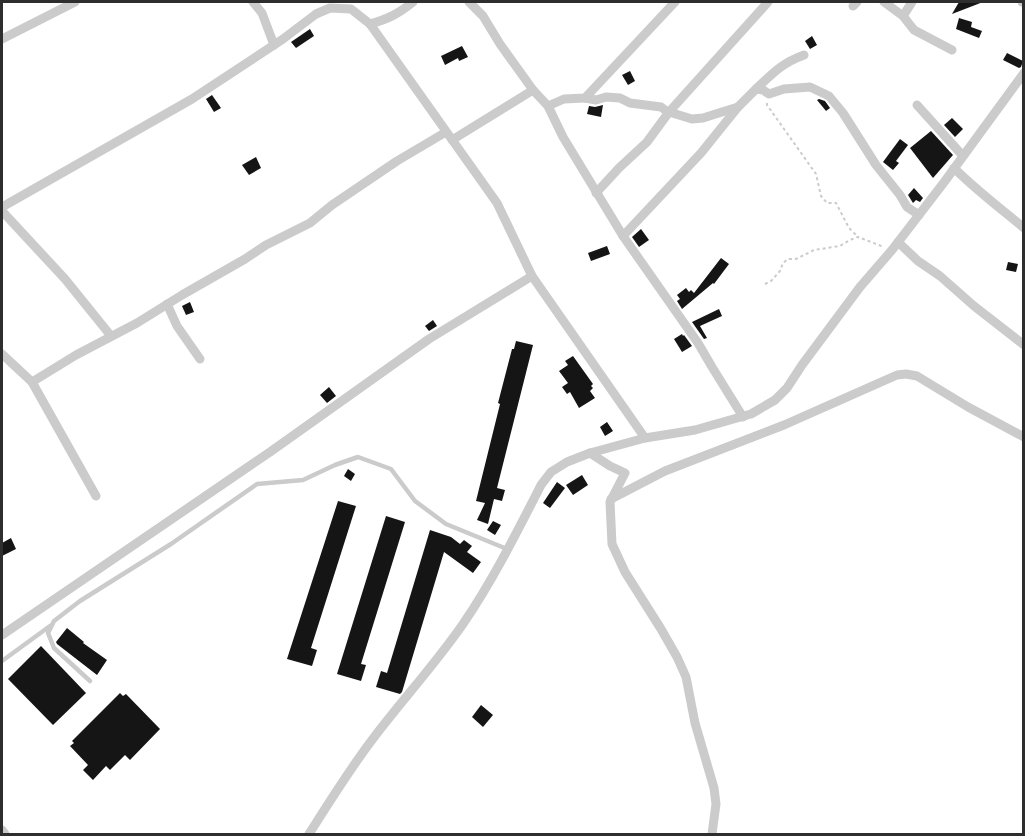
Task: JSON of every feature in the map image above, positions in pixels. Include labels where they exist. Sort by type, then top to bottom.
[{"type":"street","points":[[2,39],[75,2]]},
{"type":"street","points":[[253,2],[262,13],[274,45]]},
{"type":"street","points":[[320,2],[330,8]]},
{"type":"street","points":[[370,24],[398,14],[413,2]]},
{"type":"street","points":[[469,2],[483,16],[533,90],[548,106],[563,137],[596,193],[623,236],[698,343],[743,417]]},
{"type":"street","points":[[585,98],[675,2]]},
{"type":"street","points":[[596,193],[647,142],[669,112],[768,2]]},
{"type":"street","points":[[884,2],[903,16],[914,30],[952,50]]},
{"type":"street","points":[[903,16],[912,2]]},
{"type":"street","points":[[111,336],[65,279],[2,209],[58,174],[192,99],[274,45],[316,14],[330,8],[351,9],[370,24],[497,203],[532,276],[645,438]]},
{"type":"street","points":[[623,236],[701,153],[738,107],[756,89],[789,60],[804,55]]},
{"type":"street","points":[[309,834],[342,781],[462,625],[487,587],[551,472],[567,462],[590,453],[645,438],[695,430],[743,417],[768,404],[787,388],[860,288],[919,215],[1023,73]]},
{"type":"street","points":[[756,89],[767,93],[810,87],[829,96],[843,113],[876,165],[908,207],[919,215]]},
{"type":"street","points":[[453,140],[533,90]]},
{"type":"street","points":[[548,106],[564,99],[620,98],[630,103],[661,107],[692,119],[703,118],[738,107]]},
{"type":"street","points":[[917,105],[963,156]]},
{"type":"street","points":[[32,382],[266,245],[310,223],[332,205],[397,161],[446,132]]},
{"type":"street","points":[[954,168],[1023,228]]},
{"type":"street","points":[[895,246],[940,276],[1023,345]]},
{"type":"street","points":[[2,635],[261,458],[429,339],[532,276]]},
{"type":"street","points":[[167,304],[177,326],[200,359]]},
{"type":"street","points":[[2,354],[32,382],[96,496]]},
{"type":"street","points":[[611,499],[665,471],[784,425],[897,375],[916,376],[1023,437]]},
{"type":"street","points":[[590,453],[625,473],[610,502],[612,544],[625,572],[661,629],[686,677],[695,723],[714,788],[716,804],[712,834]]},
{"type":"street","points":[[2,830],[5,834]]},
{"type":"lane","points":[[90,681],[54,648],[48,633],[54,621],[257,484],[303,480],[358,457],[391,469],[415,501],[446,524],[507,549]]},
{"type":"lane","points":[[2,661],[52,625]]},
{"type":"path","points":[[767,93],[767,105],[816,174],[821,196],[827,203],[836,203],[849,228],[858,237],[895,246]]},
{"type":"path","points":[[765,284],[771,281],[788,259],[796,259],[814,250],[840,246],[858,237]]},
{"type":"building","points":[[959,2],[983,2],[952,14]]},
{"type":"building","points":[[959,18],[972,22],[971,27],[982,31],[979,38],[956,29]]},
{"type":"building","points":[[310,29],[314,36],[296,48],[291,42]]},
{"type":"building","points":[[812,36],[817,45],[810,49],[805,41]]},
{"type":"building","points":[[462,46],[468,57],[459,61],[458,58],[445,65],[441,56]]},
{"type":"building","points":[[1007,53],[1023,61],[1021,67],[1003,60]]},
{"type":"building","points":[[630,71],[635,81],[628,85],[622,75]]},
{"type":"building","points":[[212,95],[221,108],[214,112],[206,99]]},
{"type":"building","points":[[817,100],[825,101],[830,108],[826,111]]},
{"type":"building","points":[[603,105],[601,117],[587,114],[589,106]]},
{"type":"building","points":[[952,118],[963,129],[955,137],[944,125]]},
{"type":"building","points":[[931,131],[953,155],[933,178],[910,148]]},
{"type":"building","points":[[900,139],[908,145],[896,161],[899,163],[893,170],[883,162]]},
{"type":"building","points":[[256,157],[261,168],[249,175],[242,165]]},
{"type":"building","points":[[914,188],[923,198],[920,202],[916,200],[913,203],[908,195]]},
{"type":"building","points":[[641,229],[649,240],[639,247],[632,237]]},
{"type":"building","points":[[607,246],[610,254],[591,261],[588,253]]},
{"type":"building","points":[[721,258],[729,264],[714,284],[682,309],[677,301],[680,299],[677,295],[686,288],[689,292],[691,290],[694,293]]},
{"type":"building","points":[[1008,262],[1018,264],[1016,272],[1006,270]]},
{"type":"building","points":[[190,302],[194,312],[186,315],[182,306]]},
{"type":"building","points":[[719,309],[722,316],[700,326],[707,338],[704,339],[692,322]]},
{"type":"building","points":[[433,320],[437,326],[429,331],[425,326]]},
{"type":"building","points":[[682,334],[692,346],[682,352],[674,339]]},
{"type":"building","points":[[516,341],[533,345],[497,488],[505,490],[502,501],[494,499],[488,524],[477,520],[485,503],[476,501],[500,404],[498,403]]},
{"type":"building","points":[[573,356],[593,384],[590,391],[595,398],[579,408],[570,392],[567,394],[562,387],[568,383],[559,371],[568,365],[565,361]]},
{"type":"building","points":[[329,387],[336,396],[327,403],[320,395]]},
{"type":"building","points":[[607,422],[613,431],[605,436],[600,427]]},
{"type":"building","points":[[348,469],[355,474],[351,481],[344,476]]},
{"type":"building","points":[[582,475],[588,485],[573,495],[566,485]]},
{"type":"building","points":[[557,482],[565,488],[550,508],[543,503]]},
{"type":"building","points":[[338,501],[356,506],[311,648],[317,650],[312,666],[287,659]]},
{"type":"building","points":[[386,516],[405,522],[361,664],[366,665],[361,681],[337,674]]},
{"type":"building","points":[[493,521],[501,525],[495,535],[487,530]]},
{"type":"building","points":[[430,530],[451,537],[460,544],[464,540],[472,546],[467,552],[481,562],[473,573],[444,552],[400,694],[376,687],[381,671],[387,673]]},
{"type":"building","points":[[11,538],[16,549],[2,556],[2,543]]},
{"type":"building","points":[[67,628],[107,660],[97,675],[57,644],[56,642]]},
{"type":"building","points":[[41,646],[86,693],[53,725],[8,679]]},
{"type":"building","points":[[120,693],[123,696],[126,694],[160,729],[130,760],[125,755],[110,770],[106,766],[93,780],[83,770],[88,765],[70,746],[74,743],[72,741]]},
{"type":"building","points":[[481,705],[493,715],[483,727],[472,717]]}]
